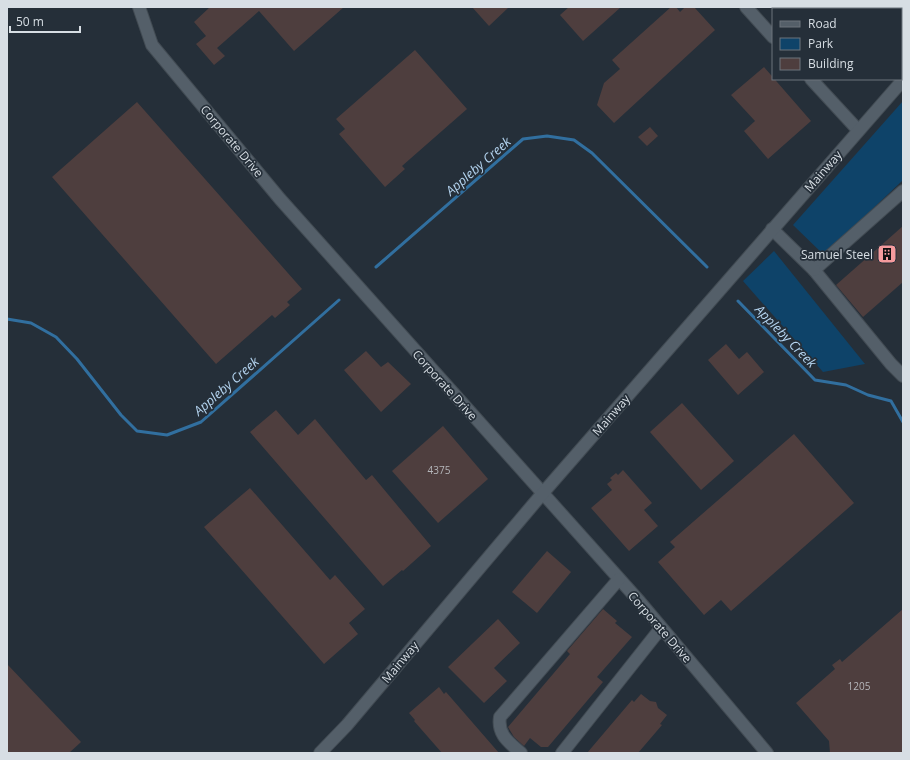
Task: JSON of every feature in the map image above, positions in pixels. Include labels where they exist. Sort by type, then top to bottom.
[{"type":"street","name":"Corporate Drive","points":[[139,7],[152,45],[280,199],[619,579],[767,753]]},
{"type":"street","points":[[746,7],[772,36]]},
{"type":"street","points":[[812,80],[858,130]]},
{"type":"street","name":"Mainway","points":[[320,753],[347,724],[542,494],[903,80]]},
{"type":"street","points":[[814,270],[903,191]]},
{"type":"street","points":[[772,229],[814,270],[891,364],[903,376]]},
{"type":"street","points":[[521,753],[504,738],[500,730],[500,718],[619,579]]},
{"type":"street","points":[[562,753],[662,628]]},
{"type":"green space","points":[[903,101],[903,180],[824,255],[793,225]]},
{"type":"green space","points":[[774,251],[865,364],[823,372],[743,281]]},
{"type":"building","points":[[210,7],[344,7],[294,51],[259,11],[217,48],[225,56],[214,65],[196,44],[206,36],[194,22]]},
{"type":"building","points":[[472,7],[509,7],[489,26]]},
{"type":"building","points":[[569,7],[621,7],[583,41],[560,15]]},
{"type":"building","points":[[671,7],[676,7],[680,12],[685,7],[694,7],[715,30],[614,123],[597,105],[604,83],[620,69],[612,60]]},
{"type":"building","points":[[415,50],[467,109],[402,166],[405,169],[385,187],[339,134],[345,129],[336,119]]},
{"type":"building","points":[[764,67],[772,76],[772,80],[775,80],[811,121],[768,159],[744,131],[755,121],[731,95]]},
{"type":"building","points":[[137,102],[302,289],[287,302],[290,305],[275,318],[272,315],[216,364],[52,177]]},
{"type":"building","points":[[650,127],[658,136],[647,146],[638,137]]},
{"type":"building","name":"Samuel Steel","points":[[903,226],[903,282],[863,317],[836,285]]},
{"type":"building","points":[[726,344],[739,359],[747,352],[764,372],[738,395],[708,360]]},
{"type":"building","points":[[366,351],[381,367],[388,362],[411,384],[381,412],[344,370]]},
{"type":"building","points":[[682,403],[734,461],[701,490],[650,432]]},
{"type":"building","points":[[276,410],[298,435],[315,419],[366,480],[372,475],[431,546],[403,571],[402,570],[383,586],[250,432]]},
{"type":"building","points":[[443,426],[488,479],[438,523],[392,471]]},
{"type":"building","points":[[794,434],[854,503],[731,611],[721,600],[704,615],[658,562],[675,547],[670,542]]},
{"type":"building","points":[[623,470],[652,503],[644,510],[658,526],[629,551],[591,508],[612,490],[607,484],[612,480],[610,478],[616,473],[618,475]]},
{"type":"building","points":[[250,488],[330,580],[335,575],[365,609],[349,623],[358,634],[324,664],[204,527]]},
{"type":"building","points":[[547,551],[571,572],[537,613],[512,592]]},
{"type":"building","points":[[603,609],[617,621],[615,623],[632,637],[597,677],[603,682],[548,747],[541,747],[530,738],[524,746],[514,737],[508,727],[570,654],[567,651]]},
{"type":"building","points":[[903,609],[903,753],[830,753],[829,741],[796,703],[835,669],[832,665],[840,659],[842,662]]},
{"type":"building","points":[[498,619],[520,643],[494,668],[507,681],[484,703],[448,667]]},
{"type":"building","points":[[7,664],[81,742],[69,753],[7,753]]},
{"type":"building","points":[[439,687],[444,694],[446,692],[499,753],[442,753],[414,721],[415,720],[409,713]]},
{"type":"building","points":[[641,694],[650,701],[656,702],[658,708],[667,715],[660,724],[662,725],[638,753],[587,753],[632,700],[634,702]]},
{"type":"waterway","name":"Appleby Creek","points":[[376,267],[523,139],[547,136],[574,140],[592,153],[707,267]]},
{"type":"waterway","name":"Appleby Creek","points":[[7,319],[31,323],[56,337],[77,359],[121,415],[137,431],[167,435],[201,422],[339,300]]},
{"type":"waterway","name":"Appleby Creek","points":[[738,301],[815,380],[846,385],[868,395],[891,401],[903,422]]},
{"type":"place","name":"Samuel Steel","points":[[887,254]]}]
